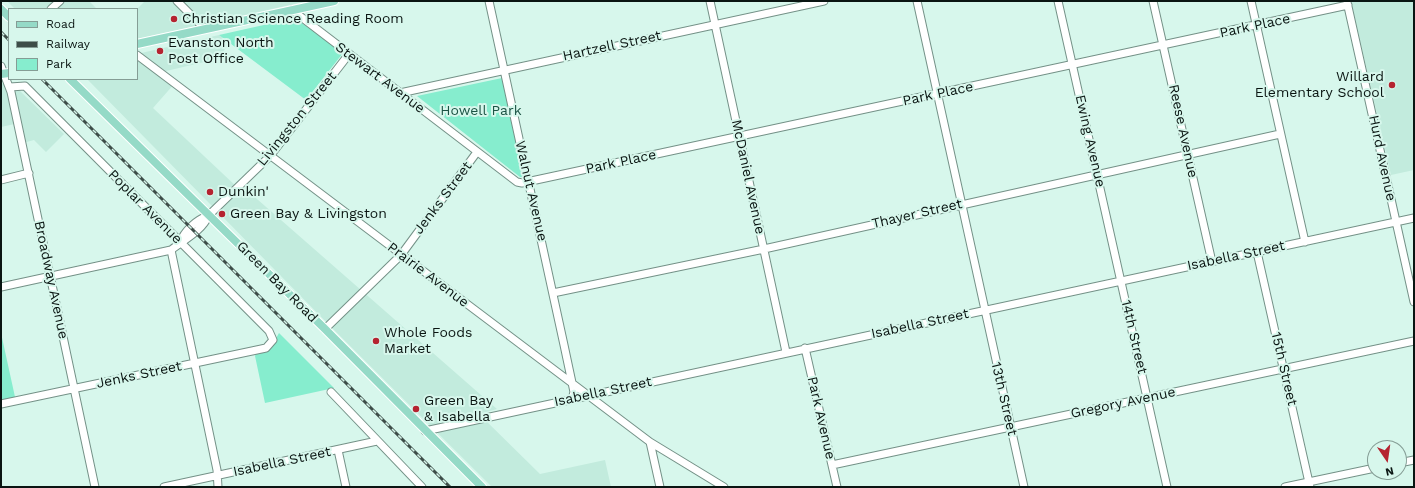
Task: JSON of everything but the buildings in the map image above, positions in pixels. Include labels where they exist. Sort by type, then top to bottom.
[{"type":"main road","points":[[138,44],[334,1]]},
{"type":"main road","name":"Green Bay Road","points":[[71,80],[325,329],[482,487]]},
{"type":"street","points":[[52,8],[60,1]]},
{"type":"street","points":[[177,1],[205,29]]},
{"type":"street","name":"Walnut Avenue","points":[[489,1],[572,382],[574,392],[572,399]]},
{"type":"street","name":"McDaniel Avenue","points":[[710,1],[786,352]]},
{"type":"street","name":"Hartzell Street","points":[[400,93],[504,69],[824,1]]},
{"type":"street","name":"13th Street","points":[[917,1],[1024,487]]},
{"type":"street","name":"Ewing Avenue","points":[[1058,1],[1121,281]]},
{"type":"street","name":"Reese Avenue","points":[[1153,1],[1212,262]]},
{"type":"street","points":[[1250,1],[1305,242]]},
{"type":"street","name":"Park Place","points":[[528,182],[1073,65],[1256,25],[1348,3]]},
{"type":"street","name":"Hurd Avenue","points":[[1348,3],[1414,302]]},
{"type":"street","name":"Stewart Avenue","points":[[292,10],[517,182],[528,182]]},
{"type":"street","name":"Livingston Street","points":[[1,288],[170,250],[187,240],[205,223],[209,215],[270,156],[349,54]]},
{"type":"street","name":"Prairie Avenue","points":[[138,56],[400,255],[572,382],[650,442],[724,487]]},
{"type":"street","name":"Broadway Avenue","points":[[5,71],[10,87],[29,173],[95,487]]},
{"type":"street","name":"Poplar Avenue","points":[[10,87],[25,86],[269,331],[273,340]]},
{"type":"street","name":"Thayer Street","points":[[553,293],[764,249],[1280,134]]},
{"type":"street","name":"Jenks Street","points":[[325,329],[400,255],[477,152]]},
{"type":"street","points":[[1,180],[29,173]]},
{"type":"street","name":"Isabella Street","points":[[425,431],[786,352],[1414,218]]},
{"type":"street","points":[[170,250],[218,470],[217,481]]},
{"type":"street","name":"15th Street","points":[[1257,252],[1310,484]]},
{"type":"street","name":"14th Street","points":[[1121,281],[1167,487]]},
{"type":"street","name":"Jenks Street","points":[[1,404],[266,348],[273,340]]},
{"type":"street","name":"Gregory Avenue","points":[[832,465],[1414,341]]},
{"type":"street","name":"Park Avenue","points":[[805,348],[837,487]]},
{"type":"street","points":[[331,392],[377,442],[422,487]]},
{"type":"street","name":"Isabella Street","points":[[164,487],[217,481],[338,450],[377,442]]},
{"type":"street","points":[[650,442],[660,487]]},
{"type":"street","points":[[338,450],[346,487]]},
{"type":"street","points":[[1285,487],[1310,484],[1367,470]]},
{"type":"shaded area","points":[[7,1],[89,1],[96,8],[14,8]]},
{"type":"shaded area","points":[[145,1],[308,1],[138,39],[138,8]]},
{"type":"shaded area","name":"Willard Elementary School","points":[[1351,1],[1414,1],[1414,170],[1391,175]]},
{"type":"shaded area","points":[[219,35],[230,43],[217,59],[162,72],[175,83],[153,108],[238,188],[241,185],[497,409],[479,414],[540,474],[605,460],[611,487],[492,487],[336,332],[88,80],[138,80],[138,54]]},
{"type":"shaded area","points":[[5,83],[18,89],[64,134],[46,152],[34,140],[23,143],[19,123],[1,127],[1,84]]},
{"type":"green space","points":[[295,18],[343,53],[306,100],[219,35]]},
{"type":"green space","name":"Howell Park","points":[[502,78],[523,177],[520,177],[417,96]]},
{"type":"green space","points":[[1,333],[15,397],[1,400]]},
{"type":"green space","points":[[279,333],[334,388],[265,403],[255,356],[256,353],[270,349]]},
{"type":"railway","points":[[1,32],[8,39]]},
{"type":"railway","points":[[43,80],[450,487]]},
{"type":"place","name":"Christian Science Reading Room","points":[[174,19]]},
{"type":"place","name":"Evanston North Post Office","points":[[160,51]]},
{"type":"place","name":"Willard Elementary School","points":[[1392,85]]},
{"type":"place","name":"Dunkin'","points":[[210,192]]},
{"type":"place","name":"Green Bay & Livingston","points":[[222,214]]},
{"type":"place","name":"Whole Foods Market","points":[[376,341]]},
{"type":"place","name":"Green Bay & Isabella","points":[[416,409]]}]
